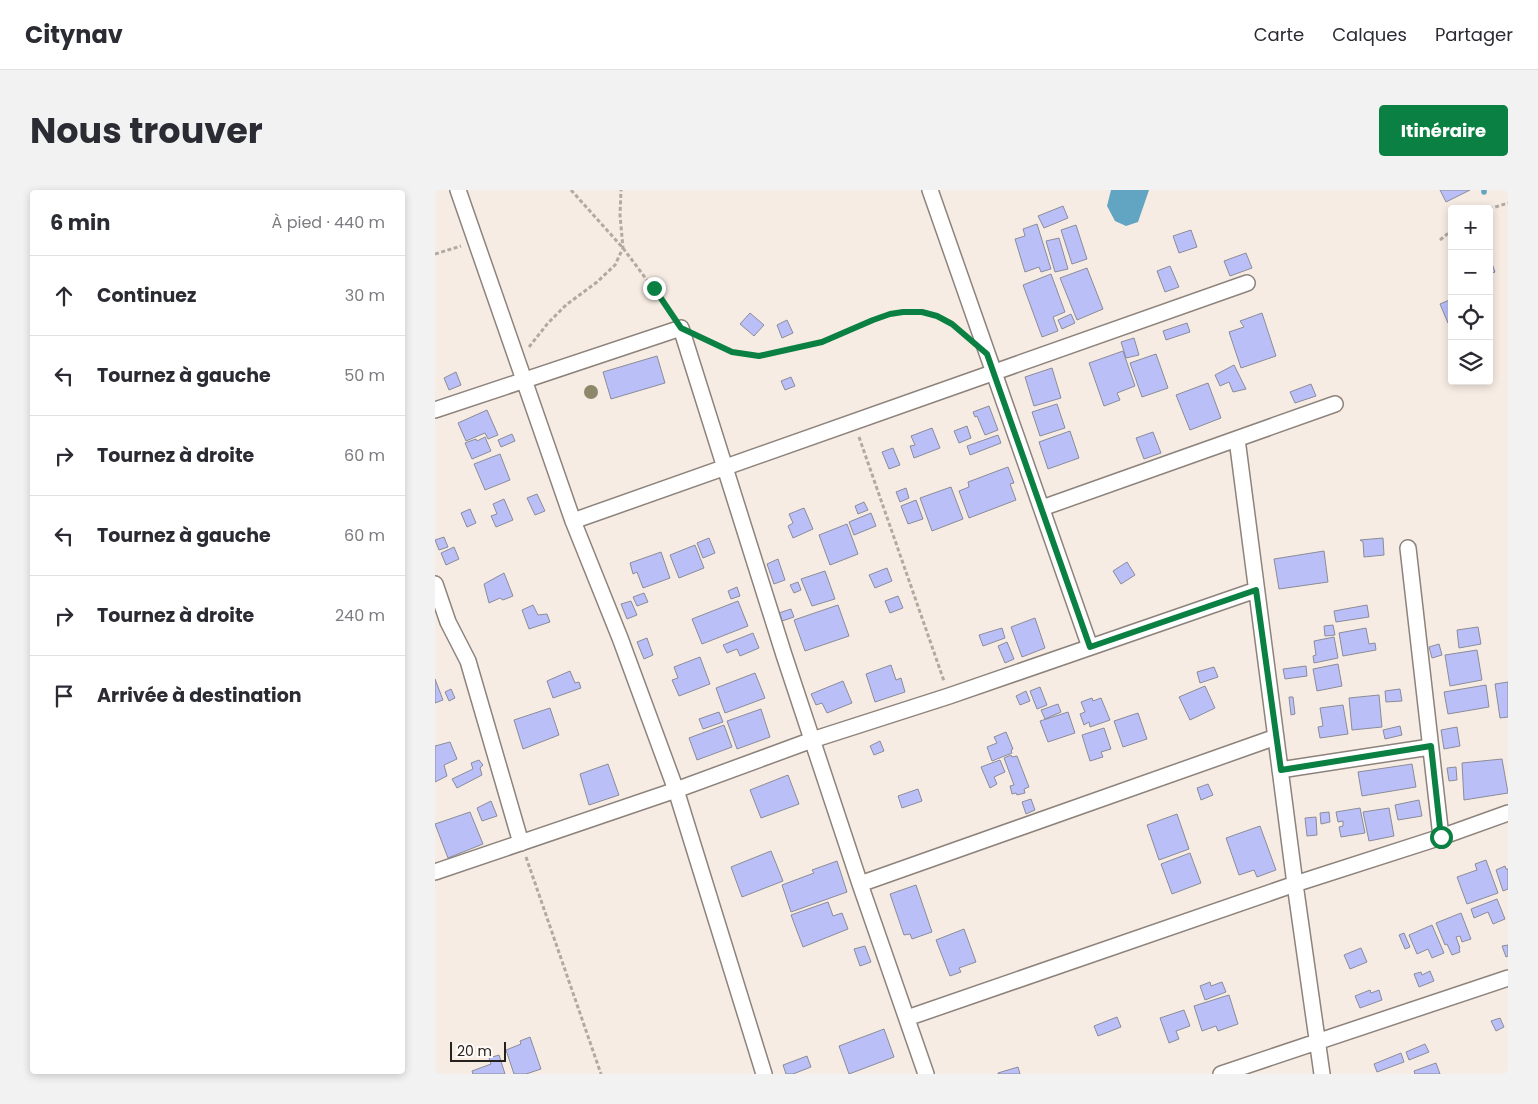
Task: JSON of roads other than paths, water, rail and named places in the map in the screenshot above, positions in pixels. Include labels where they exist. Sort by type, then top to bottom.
[{"type":"street","points":[[458,190],[573,521],[620,638],[676,790],[764,1074]]},
{"type":"street","points":[[931,190],[1090,647]]},
{"type":"street","points":[[573,521],[1247,283]]},
{"type":"street","points":[[435,410],[681,328],[750,550],[860,884],[926,1074]]},
{"type":"street","points":[[1042,508],[1335,404]]},
{"type":"street","points":[[1237,439],[1295,884],[1322,1074]]},
{"type":"street","points":[[1408,548],[1441,837]]},
{"type":"street","points":[[435,584],[448,622],[468,661],[521,843]]},
{"type":"street","points":[[435,872],[676,790],[813,740],[949,696],[1256,590]]},
{"type":"street","points":[[860,884],[1276,737]]},
{"type":"street","points":[[1281,770],[1431,746]]},
{"type":"street","points":[[907,1018],[1295,884],[1441,837],[1508,813]]},
{"type":"street","points":[[1221,1074],[1508,978]]},
{"type":"water","points":[[1111,190],[1149,190],[1138,222],[1126,226],[1115,221],[1107,206]]}]
